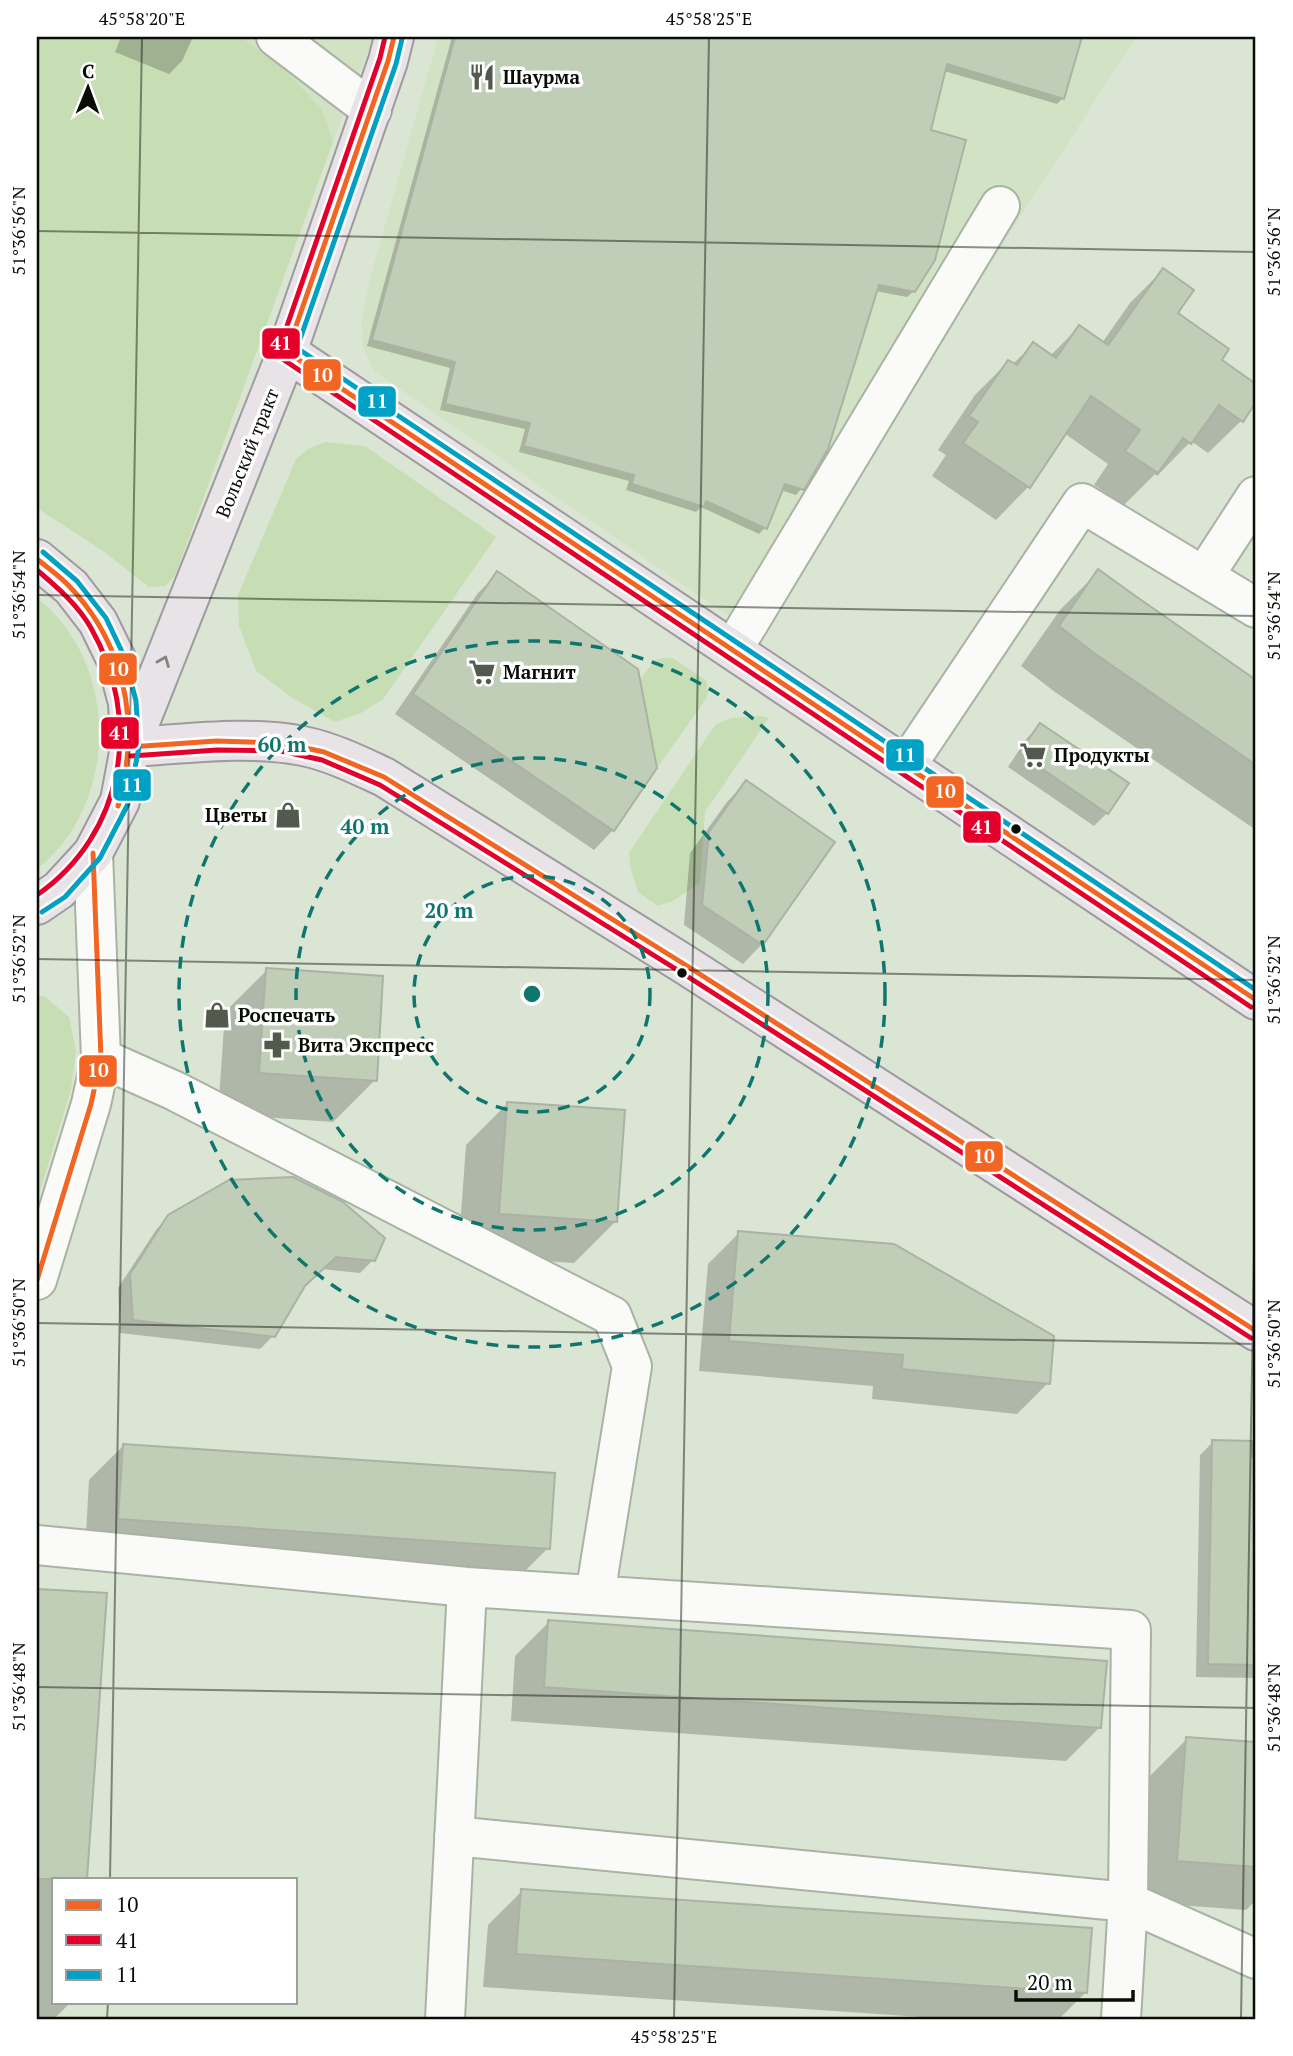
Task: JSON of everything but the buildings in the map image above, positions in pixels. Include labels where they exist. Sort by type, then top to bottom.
[{"type":"main road","name":"Вольский тракт","points":[[130,747],[287,352],[372,110],[394,37]]},
{"type":"main road","points":[[287,352],[1256,1000]]},
{"type":"main road","points":[[37,559],[71,587],[98,622],[117,661],[128,703],[130,747],[120,801],[93,852],[59,890],[37,905]]},
{"type":"main road","points":[[130,747],[249,741],[303,746],[345,759],[384,777],[684,964],[1256,1331]]},
{"type":"street","points":[[276,37],[372,110]]},
{"type":"street","points":[[733,649],[1000,206]]},
{"type":"street","points":[[1204,576],[1256,496]]},
{"type":"street","points":[[906,766],[1082,503],[1256,608]]},
{"type":"street","points":[[37,1280],[92,1104],[101,1058],[93,852]]},
{"type":"street","points":[[101,1058],[175,1091],[612,1316],[632,1366],[595,1595]]},
{"type":"street","points":[[37,1545],[467,1587],[1130,1630],[1128,1902],[1121,2019]]},
{"type":"street","points":[[445,2019],[467,1587]]},
{"type":"street","points":[[454,1836],[1128,1902],[1256,1959]]},
{"type":"shaded area","points":[[37,37],[241,37],[280,65],[322,109],[333,142],[175,576],[165,586],[149,587],[103,551],[37,508]]},
{"type":"shaded area","points":[[241,37],[374,37],[333,142],[322,109],[280,65]]},
{"type":"shaded area","points":[[438,37],[1136,37],[753,633],[374,371],[363,346],[361,321],[370,279]]},
{"type":"shaded area","points":[[325,442],[365,446],[496,537],[383,699],[361,713],[335,722],[294,699],[256,671],[239,626],[238,595],[296,459],[308,449]]},
{"type":"shaded area","points":[[37,598],[64,625],[84,658],[95,695],[99,733],[95,772],[84,808],[64,841],[37,869]]},
{"type":"shaded area","points":[[672,658],[706,680],[708,692],[706,699],[657,768],[640,680],[655,660]]},
{"type":"shaded area","points":[[731,718],[769,718],[705,812],[700,883],[673,901],[658,906],[638,892],[629,853],[715,725]]},
{"type":"shaded area","points":[[37,996],[44,996],[69,1017],[76,1051],[71,1089],[37,1201]]},
{"type":"transit line","name":"41","points":[[385,37],[279,349],[281,358],[1251,1007]]},
{"type":"transit line","name":"10","points":[[394,37],[287,352],[1256,1000]]},
{"type":"transit line","name":"11","points":[[402,39],[396,64],[297,348],[1256,990]]},
{"type":"transit line","name":"11","points":[[42,912],[65,897],[100,858],[128,804],[139,747],[136,701],[125,658],[106,618],[77,581],[43,552]]},
{"type":"transit line","name":"10","points":[[37,559],[66,583],[85,605],[98,624],[118,666],[124,689],[128,735],[124,783],[118,806]]},
{"type":"transit line","name":"41","points":[[37,570],[73,604],[91,628],[107,663],[117,700],[120,736],[116,773],[106,808],[90,840],[67,870],[37,895]]},
{"type":"transit line","name":"10","points":[[130,747],[216,741],[282,743],[324,752],[384,777],[684,964],[1256,1331]]},
{"type":"transit line","name":"41","points":[[131,756],[217,750],[281,751],[322,760],[380,785],[679,971],[1251,1338]]},
{"type":"transit line","name":"10","points":[[37,1280],[91,1104],[101,1058],[93,853]]},
{"type":"place","name":"Шаурма","points":[[482,77]]},
{"type":"place","name":"Магнит","points":[[482,672]]},
{"type":"place","name":"Продукты","points":[[1033,755]]},
{"type":"place","name":"Цветы","points":[[288,815]]},
{"type":"place","name":"Роспечать","points":[[217,1015]]},
{"type":"place","name":"Вита Экспресс","points":[[277,1045]]}]
